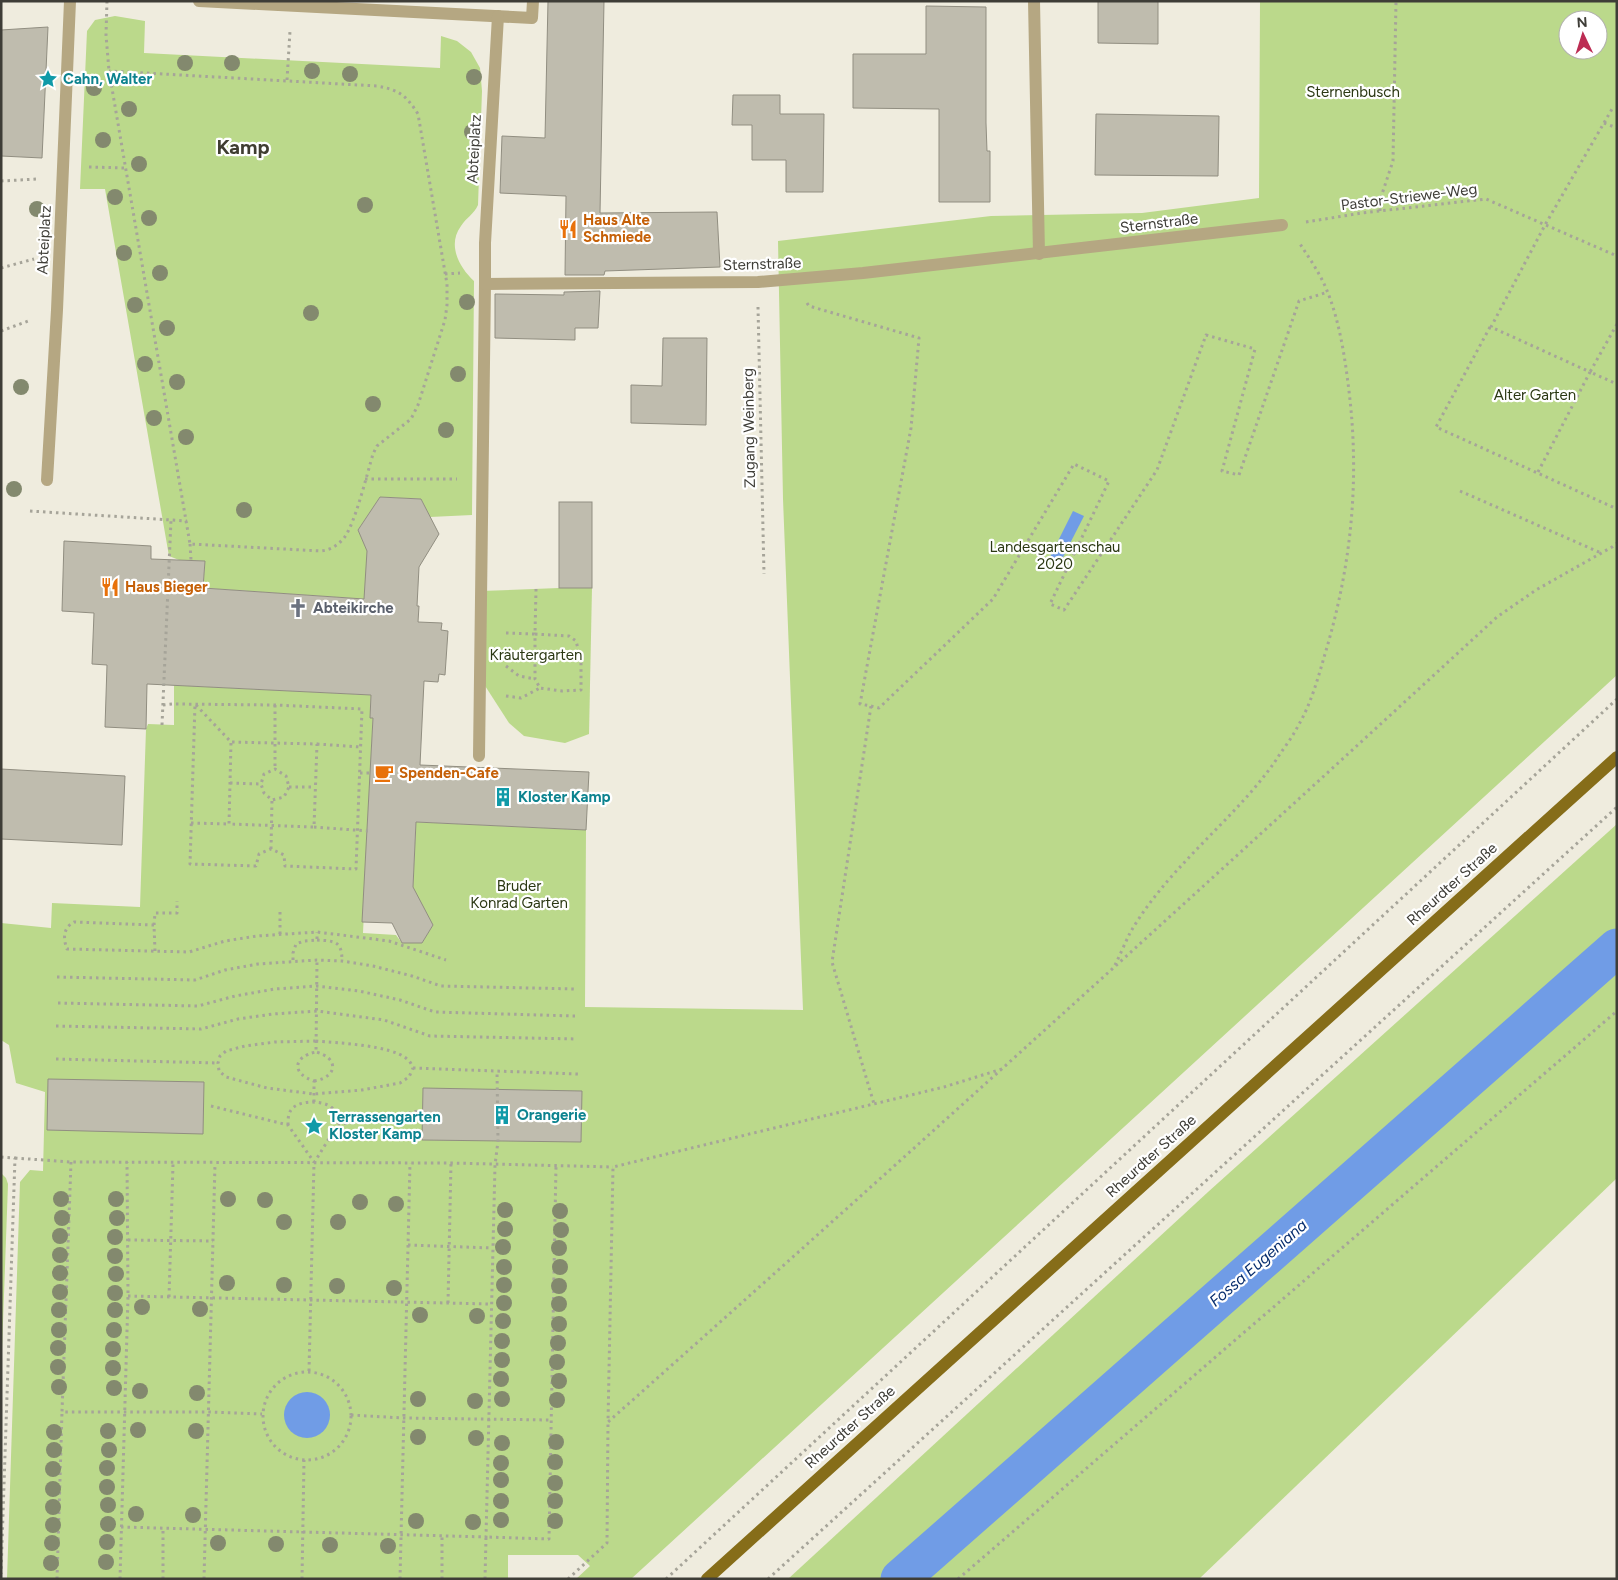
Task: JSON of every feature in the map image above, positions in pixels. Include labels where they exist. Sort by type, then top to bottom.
[{"type":"main road","name":"Rheurdter Straße","points":[[707,1579],[1617,757]]},
{"type":"street","name":"Abteiplatz","points":[[47,480],[58,310],[70,1]]},
{"type":"street","points":[[199,1],[532,18],[533,1]]},
{"type":"street","points":[[1034,1],[1040,254]]},
{"type":"street","name":"Abteiplatz","points":[[480,756],[485,243],[498,16]]},
{"type":"street","name":"Sternstraße","points":[[485,284],[758,282],[802,279],[1040,254],[1282,225]]},
{"type":"path","points":[[108,1],[106,35],[109,71],[187,521],[191,560]]},
{"type":"path","points":[[1380,212],[1380,200],[1393,160],[1396,1]]},
{"type":"path","points":[[287,80],[291,6]]},
{"type":"path","points":[[109,71],[377,86],[395,90],[409,100],[418,114],[447,284],[445,320],[411,419],[377,446],[345,537],[329,550],[190,544]]},
{"type":"path","points":[[1612,109],[1546,225],[1436,427],[1617,509]]},
{"type":"path","points":[[1604,123],[1617,128]]},
{"type":"path","points":[[1,181],[64,172],[125,168]]},
{"type":"path","name":"Pastor-Striewe-Weg","points":[[1282,225],[1486,199],[1617,256]]},
{"type":"path","points":[[1114,968],[1131,931],[1155,898],[1180,867],[1251,790],[1274,762],[1299,725],[1315,688],[1333,628],[1345,574],[1353,510],[1354,460],[1352,416],[1342,343],[1328,292],[1314,264],[1295,237],[1282,225]]},
{"type":"path","points":[[1,268],[59,252]]},
{"type":"path","points":[[802,279],[804,300],[809,306],[919,338],[911,428],[860,704],[879,708],[993,599],[1074,464],[1109,481],[1050,604],[1064,610],[1157,470],[1206,335],[1255,349],[1222,471],[1239,475],[1299,301],[1328,292]]},
{"type":"path","name":"Zugang Weinberg","points":[[758,282],[764,574]]},
{"type":"path","points":[[1538,472],[1617,324]]},
{"type":"path","points":[[1491,327],[1617,384]]},
{"type":"path","points":[[365,480],[482,479]]},
{"type":"path","points":[[1460,490],[1601,553]]},
{"type":"path","points":[[30,511],[187,521]]},
{"type":"path","points":[[162,725],[171,520]]},
{"type":"path","points":[[608,1422],[1114,968],[1497,617],[1536,590],[1617,543]]},
{"type":"path","points":[[536,589],[535,679],[540,688]]},
{"type":"path","points":[[480,693],[521,698],[540,688],[562,691],[581,690],[582,660],[576,641],[569,636],[481,632]]},
{"type":"path","points":[[666,1579],[1617,699]]},
{"type":"path","points":[[163,705],[195,704],[275,705],[362,709],[356,868],[285,866],[284,855],[271,849],[259,854],[256,866],[190,864],[195,704]]},
{"type":"path","points":[[195,704],[231,742],[360,747]]},
{"type":"path","points":[[275,705],[275,769]]},
{"type":"path","points":[[872,706],[832,962],[874,1104]]},
{"type":"path","points":[[229,824],[231,742]]},
{"type":"path","points":[[314,827],[317,744]]},
{"type":"path","points":[[272,800],[264,794],[261,784],[264,774],[275,769]]},
{"type":"path","points":[[272,800],[284,797],[289,787],[286,776],[275,769]]},
{"type":"path","points":[[360,772],[371,773]]},
{"type":"path","points":[[230,783],[261,784]]},
{"type":"path","points":[[289,787],[315,787]]},
{"type":"path","points":[[271,849],[272,800]]},
{"type":"path","points":[[768,1579],[1617,807]]},
{"type":"path","points":[[191,823],[272,825],[368,831]]},
{"type":"path","points":[[155,950],[155,913],[177,913],[177,901]]},
{"type":"path","points":[[280,908],[280,934]]},
{"type":"path","points":[[154,925],[74,922],[68,925],[65,930],[64,942],[67,949],[190,952],[225,941],[280,934],[317,932],[389,941],[446,960]]},
{"type":"path","points":[[317,932],[317,940]]},
{"type":"path","points":[[293,960],[296,944],[317,940],[336,943],[342,951],[342,961]]},
{"type":"path","points":[[57,977],[194,980],[225,970],[258,964],[293,960],[317,960],[342,961],[412,976],[441,986],[576,989]]},
{"type":"path","points":[[316,1052],[317,960]]},
{"type":"path","points":[[58,1003],[198,1006],[235,996],[274,989],[317,986],[360,991],[400,1000],[435,1012],[575,1016]]},
{"type":"path","points":[[56,1026],[201,1029],[238,1019],[316,1011],[384,1020],[430,1036],[577,1039]]},
{"type":"path","points":[[958,1579],[1617,1011]]},
{"type":"path","points":[[316,1041],[356,1044],[392,1051],[409,1060],[414,1068],[409,1077],[400,1083],[362,1090],[314,1094],[267,1088],[226,1077],[219,1071],[218,1063],[220,1056],[226,1050],[275,1042],[316,1041]]},
{"type":"path","points":[[316,1052],[329,1058],[332,1062],[330,1075],[324,1080],[314,1081],[305,1078],[299,1073],[298,1063],[301,1058],[316,1052]]},
{"type":"path","points":[[56,1059],[218,1063]]},
{"type":"path","points":[[414,1068],[578,1074]]},
{"type":"path","points":[[1,1157],[71,1162],[216,1164],[450,1163],[614,1167],[944,1087],[1002,1069]]},
{"type":"path","points":[[485,1579],[492,1248],[495,1164],[498,1141],[497,1071]]},
{"type":"path","points":[[314,1081],[314,1102]]},
{"type":"path","points":[[309,1371],[314,1163],[338,1124],[337,1116],[332,1107],[314,1102],[298,1104],[292,1108],[289,1114],[288,1125],[314,1163]]},
{"type":"path","points":[[211,1106],[288,1125]]},
{"type":"path","points":[[338,1124],[379,1120],[418,1111]]},
{"type":"path","points":[[1,1574],[3,1469],[15,1158]]},
{"type":"path","points":[[57,1579],[71,1162]]},
{"type":"path","points":[[120,1579],[128,1296],[128,1162]]},
{"type":"path","points":[[400,1579],[410,1163]]},
{"type":"path","points":[[448,1303],[450,1163]]},
{"type":"path","points":[[169,1297],[174,1164]]},
{"type":"path","points":[[204,1579],[216,1164]]},
{"type":"path","points":[[121,1527],[549,1539],[556,1165]]},
{"type":"path","points":[[568,1579],[607,1543],[614,1167]]},
{"type":"path","points":[[128,1240],[213,1241]]},
{"type":"path","points":[[408,1245],[492,1248]]},
{"type":"path","points":[[128,1296],[491,1304]]},
{"type":"path","points":[[309,1371],[325,1375],[338,1385],[348,1398],[351,1415],[348,1432],[338,1448],[322,1458],[304,1460],[287,1456],[273,1446],[265,1431],[262,1414],[266,1397],[277,1383],[292,1374],[309,1371]]},
{"type":"path","points":[[62,1412],[262,1414]]},
{"type":"path","points":[[351,1415],[403,1418],[550,1420]]},
{"type":"path","points":[[302,1579],[304,1460]]},
{"type":"path","points":[[163,1531],[163,1579]]},
{"type":"path","points":[[442,1535],[442,1579]]},
{"type":"green space","points":[[1260,1],[1617,1],[1617,675],[631,1579],[576,1579],[590,1566],[578,1555],[508,1555],[508,1579],[7,1579],[20,1182],[30,1170],[43,1171],[45,1092],[16,1083],[9,1045],[1,1040],[1,923],[51,928],[52,903],[140,907],[146,729],[148,724],[174,725],[174,685],[371,695],[370,717],[373,718],[363,933],[396,935],[402,943],[422,943],[433,925],[412,907],[416,822],[586,830],[585,1007],[803,1010],[783,499],[778,241],[991,216],[1142,213],[1259,198]]},
{"type":"green space","points":[[115,16],[145,21],[144,53],[440,68],[441,36],[457,41],[471,52],[480,68],[482,91],[478,205],[461,226],[455,241],[455,248],[460,262],[474,281],[472,515],[430,517],[421,499],[380,497],[358,530],[375,567],[364,599],[203,588],[205,561],[179,560],[169,556],[105,189],[80,189],[87,31],[95,20]]},
{"type":"green space","name":"Kräutergarten","points":[[592,588],[589,734],[565,743],[524,736],[509,723],[480,678],[481,591]]},
{"type":"green space","points":[[1617,824],[1617,1178],[1199,1579],[788,1579],[1208,1192]]},
{"type":"green space","points":[[1,1173],[6,1178],[8,1184],[1,1378]]},
{"type":"water","points":[[1073,511],[1084,516],[1059,565],[1049,559]]},
{"type":"water","points":[[302,1392],[312,1392],[326,1402],[330,1415],[326,1428],[320,1434],[312,1438],[302,1438],[288,1428],[284,1420],[284,1410],[294,1396]]},
{"type":"building","points":[[548,1],[604,1],[600,213],[717,212],[720,267],[605,271],[604,275],[565,275],[566,196],[500,193],[502,136],[545,138]]},
{"type":"building","points":[[1098,1],[1158,1],[1158,44],[1098,43]]},
{"type":"building","points":[[926,6],[986,7],[986,123],[987,151],[990,151],[990,202],[939,202],[939,109],[853,108],[853,54],[926,54]]},
{"type":"building","points":[[48,27],[42,158],[1,156],[1,30]]},
{"type":"building","points":[[733,95],[780,95],[780,114],[824,114],[823,192],[786,192],[786,160],[752,160],[752,125],[732,125]]},
{"type":"building","points":[[1096,114],[1219,116],[1218,176],[1095,175]]},
{"type":"building","points":[[600,291],[598,328],[575,328],[575,340],[495,338],[495,294],[564,295],[564,292]]},
{"type":"building","points":[[663,338],[707,338],[706,425],[631,423],[631,385],[662,386]]},
{"type":"building","points":[[380,497],[421,499],[439,534],[419,567],[417,606],[419,606],[418,622],[442,623],[441,630],[448,631],[445,675],[439,674],[438,682],[424,681],[420,765],[589,772],[586,830],[416,822],[413,887],[433,925],[422,943],[402,943],[392,923],[362,922],[373,718],[370,718],[371,695],[147,684],[146,729],[105,727],[107,665],[92,664],[94,613],[62,611],[64,541],[151,546],[151,559],[205,561],[203,588],[364,599],[367,551],[358,530]]},
{"type":"building","points":[[559,502],[592,502],[592,588],[559,588]]},
{"type":"building","points":[[1,769],[125,776],[122,845],[1,839]]},
{"type":"building","points":[[48,1079],[204,1082],[203,1134],[47,1130]]},
{"type":"building","name":"Orangerie","points":[[423,1088],[582,1091],[581,1142],[422,1140]]},
{"type":"waterway","name":"Fossa Eugeniana","points":[[900,1579],[1617,948]]},
{"type":"place","name":"Cahn, Walter","points":[[48,79]]},
{"type":"place","name":"Haus Alte Schmiede","points":[[568,229]]},
{"type":"place","name":"Haus Bieger","points":[[110,587]]},
{"type":"place","name":"Abteikirche","points":[[298,608]]},
{"type":"place","name":"Spenden-Cafe","points":[[384,773]]},
{"type":"place","name":"Kloster Kamp","points":[[503,797]]},
{"type":"place","name":"Orangerie","points":[[502,1115]]},
{"type":"place","name":"Terrassengarten Kloster Kamp","points":[[314,1126]]},
{"type":"district","name":"Kamp","points":[[243,147]]},
{"type":"park label","name":"Sternenbusch","points":[[1353,92]]},
{"type":"park label","name":"Alter Garten","points":[[1535,395]]},
{"type":"park label","name":"Landesgartenschau 2020","points":[[1055,556]]},
{"type":"park label","name":"Bruder Konrad Garten","points":[[519,894]]}]
